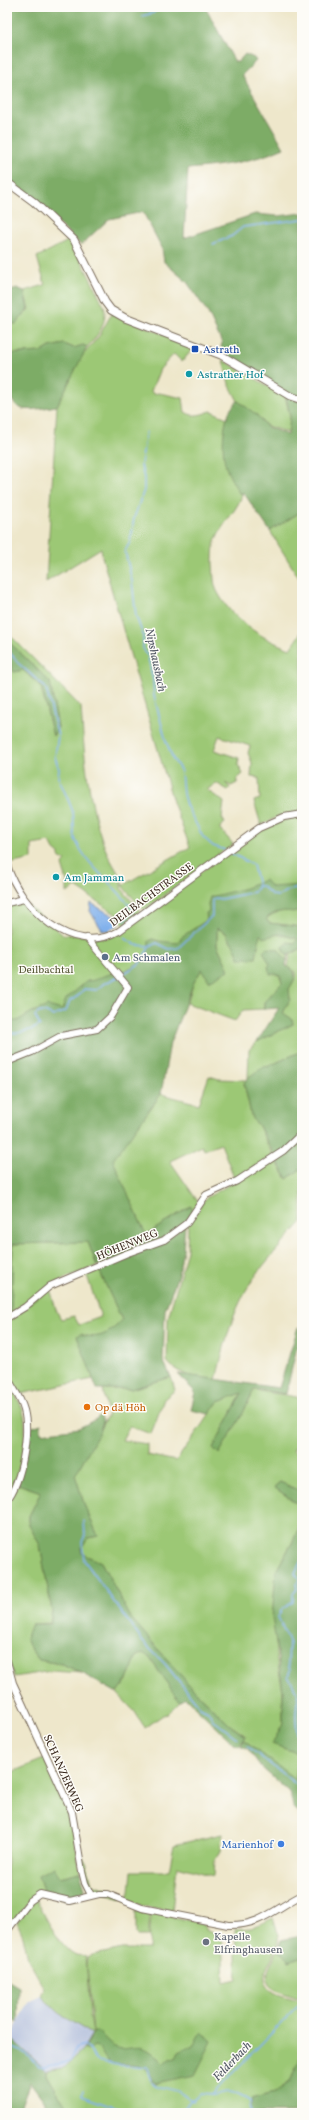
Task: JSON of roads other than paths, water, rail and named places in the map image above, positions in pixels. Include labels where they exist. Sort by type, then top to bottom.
[{"type":"main road","points":[[7,182],[29,198],[74,240],[105,302],[111,310],[125,318],[221,355],[290,396],[302,400]]},
{"type":"street","name":"DEILBACHSTRASSE","points":[[7,866],[17,890],[24,899],[52,926],[70,935],[99,939],[115,934],[259,828],[284,817],[302,814]]},
{"type":"street","points":[[7,903],[24,899]]},
{"type":"street","points":[[7,1062],[32,1052],[61,1036],[97,1029],[111,1016],[128,987],[87,938]]},
{"type":"street","name":"HÖHENWEG","points":[[7,1318],[24,1307],[42,1291],[55,1284],[125,1254],[164,1240],[187,1223],[206,1195],[237,1181],[283,1151],[302,1133]]},
{"type":"street","points":[[7,1377],[24,1409],[27,1431],[16,1484],[7,1500]]},
{"type":"street","name":"SCHANZERWEG","points":[[7,1661],[13,1683],[72,1812],[82,1871],[85,1883],[91,1896]]},
{"type":"street","points":[[7,1931],[30,1901],[38,1894],[70,1901],[107,1894],[142,1908],[228,1925],[238,1925],[262,1919],[302,1895]]},
{"type":"water","points":[[91,903],[115,917],[119,924],[108,931],[102,930],[90,911]]},
{"type":"waterway","points":[[142,16],[153,13],[161,7]]},
{"type":"waterway","points":[[213,244],[232,236],[243,227],[302,219]]},
{"type":"waterway","name":"Nipshausbach","points":[[146,432],[141,465],[144,478],[144,490],[134,518],[130,542],[125,551],[132,581],[136,616],[143,635],[143,648],[148,657],[153,680],[154,696],[166,741],[173,759],[181,771],[183,794],[186,805],[203,837],[213,846],[225,850]]},
{"type":"waterway","points":[[7,649],[18,663],[46,688],[58,736],[55,757],[59,769],[58,777],[74,817],[76,841],[88,860],[120,893],[134,911],[125,920]]},
{"type":"waterway","points":[[229,852],[253,865],[258,886]]},
{"type":"waterway","points":[[121,975],[139,964],[150,946],[157,943],[169,949],[178,948],[212,916],[212,900],[215,898],[221,899],[254,892],[258,886],[262,886],[272,895],[278,896],[289,890],[302,888]]},
{"type":"waterway","points":[[124,938],[136,945],[150,946]]},
{"type":"waterway","points":[[7,1033],[24,1032],[37,1027],[40,1025],[35,1016],[37,1014],[44,1012],[53,1016],[66,1011],[70,1001],[78,996],[84,989],[97,990],[103,984],[118,977]]},
{"type":"waterway","points":[[84,1521],[85,1535],[82,1542],[84,1560],[143,1642],[165,1664],[200,1707],[208,1711],[213,1720],[237,1738]]},
{"type":"waterway","points":[[302,1559],[295,1573],[300,1580],[296,1583],[297,1589],[293,1594],[293,1602],[281,1610],[278,1617],[289,1641],[288,1663],[290,1671],[288,1676],[299,1696],[296,1721],[302,1763]]},
{"type":"waterway","points":[[247,1746],[302,1789]]},
{"type":"waterway","name":"Felderbach","points":[[7,2046],[25,2053],[39,2066],[45,2067],[66,2062],[70,2059],[76,2048],[84,2045],[97,2061],[118,2065],[147,2067],[151,2080],[154,2084],[184,2094],[193,2101],[201,2094],[211,2095],[302,2002]]},
{"type":"waterway","points":[[83,2091],[82,2096],[124,2111]]},
{"type":"waterway","points":[[211,2095],[228,2092],[236,2094],[250,2101],[251,2113]]},
{"type":"waterway","points":[[178,2113],[191,2100]]},
{"type":"place","name":"Astrath","points":[[195,349]]},
{"type":"place","name":"Astrather Hof","points":[[189,374]]},
{"type":"place","name":"Am Jamman","points":[[56,877]]},
{"type":"place","name":"Am Schmalen","points":[[105,957]]},
{"type":"place","name":"Op dä Höh","points":[[87,1407]]},
{"type":"place","name":"Marienhof","points":[[281,1844]]},
{"type":"place","name":"Kapelle Elfringhausen","points":[[206,1942]]},
{"type":"park label","name":"Deilbachtal","points":[[46,969]]}]
